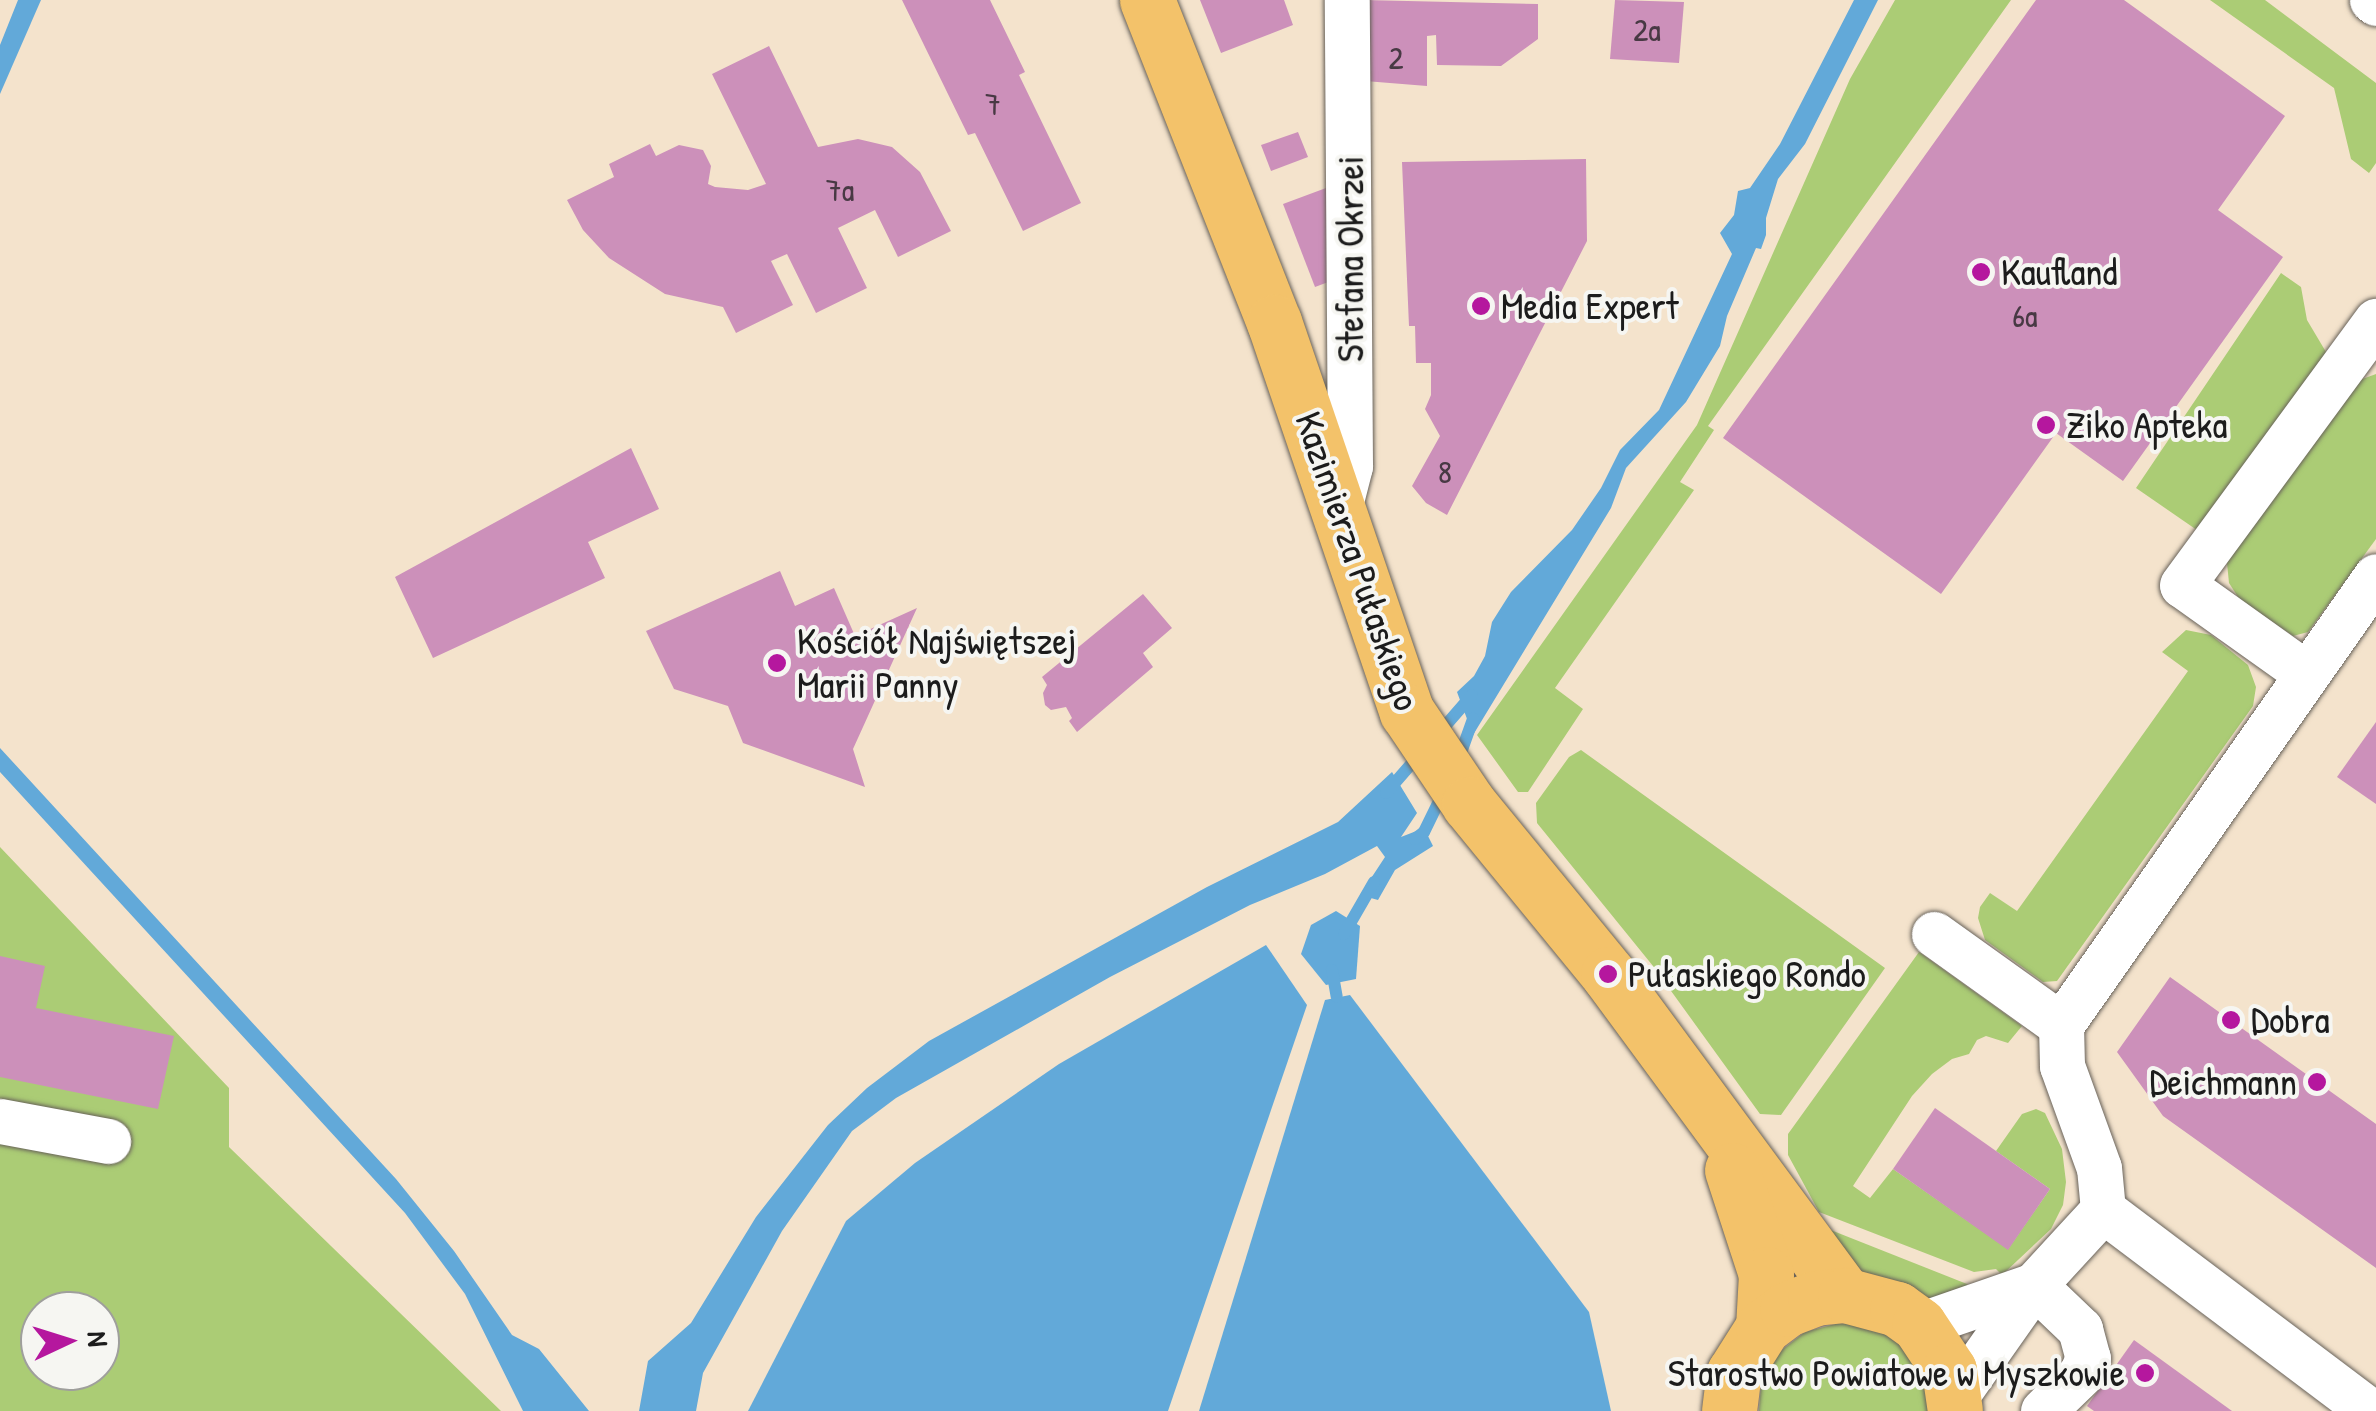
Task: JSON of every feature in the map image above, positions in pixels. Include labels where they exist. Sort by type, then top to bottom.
[{"type":"main road","name":"Kazimierza Pułaskiego","points":[[1147,0],[1274,322],[1337,517],[1407,712],[1469,804],[1608,974],[1845,1295]]},
{"type":"main road","name":"Kazimierza Pułaskiego","points":[[1709,1111],[1746,1205],[1766,1274],[1763,1327]]},
{"type":"main road","points":[[1729,1411],[1734,1373],[1763,1327],[1814,1298],[1845,1295],[1872,1299],[1919,1325],[1950,1370],[1955,1404]]},
{"type":"street","name":"Stefana Okrzei","points":[[1337,517],[1350,466],[1347,0]]},
{"type":"street","points":[[2307,674],[2182,586],[2376,321]]},
{"type":"street","points":[[2370,1411],[2103,1210],[2099,1168],[2062,1066],[2061,1025],[2376,576]]},
{"type":"street","points":[[1934,934],[2061,1025]]},
{"type":"street","points":[[0,1121],[108,1142]]},
{"type":"street","points":[[1955,1404],[2034,1285],[2103,1210]]},
{"type":"street","points":[[1919,1325],[2034,1285]]},
{"type":"street","points":[[2034,1285],[2080,1328],[2088,1358],[2081,1374],[2043,1411]]},
{"type":"green space","points":[[1895,0],[2011,0],[1708,426],[1714,430],[1680,482],[1694,490],[1555,688],[1583,709],[1528,792],[1518,792],[1477,735],[1697,425],[1850,79]]},
{"type":"green space","points":[[2210,0],[2265,0],[2376,83],[2376,163],[2369,173],[2351,159],[2334,88]]},
{"type":"green space","points":[[2281,273],[2301,287],[2307,320],[2326,352],[2207,537],[2136,488]]},
{"type":"green space","points":[[2376,374],[2376,539],[2308,632],[2293,636],[2240,600],[2229,583],[2227,563],[2231,551],[2357,381]]},
{"type":"green space","points":[[2186,630],[2211,635],[2248,665],[2256,687],[2253,706],[2057,981],[2043,982],[1985,940],[1978,918],[1980,907],[1990,893],[2017,911],[2188,671],[2162,652]]},
{"type":"green space","points":[[1581,750],[1885,968],[1781,1115],[1760,1114],[1653,966],[1537,823],[1536,803],[1569,757]]},
{"type":"green space","points":[[0,847],[229,1088],[229,1147],[501,1411],[0,1411]]},
{"type":"green space","points":[[1919,952],[2022,1026],[2008,1043],[1986,1036],[1977,1040],[1969,1054],[1952,1059],[1932,1074],[1912,1096],[1853,1186],[1870,1198],[1893,1169],[2008,1249],[2050,1189],[1996,1151],[2022,1114],[2036,1109],[2045,1113],[2062,1149],[2066,1182],[2063,1205],[2051,1229],[2002,1275],[1996,1269],[1974,1272],[1819,1212],[1788,1155],[1788,1134]]},
{"type":"green space","points":[[1813,1223],[1967,1284],[1971,1292],[1930,1299],[1866,1279]]},
{"type":"green space","points":[[1839,1323],[1875,1328],[1904,1347],[1924,1377],[1930,1411],[1759,1411],[1761,1385],[1778,1353],[1805,1332]]},
{"type":"water","points":[[18,0],[41,0],[0,94],[0,45]]},
{"type":"water","points":[[1854,0],[1878,0],[1805,144],[1778,179],[1766,218],[1766,235],[1761,249],[1756,248],[1727,316],[1720,346],[1686,402],[1626,468],[1611,508],[1473,735],[1457,692],[1474,676],[1485,656],[1492,622],[1511,592],[1572,530],[1601,488],[1620,450],[1659,410],[1732,254],[1720,233],[1734,215],[1738,191],[1750,188],[1780,144]]},
{"type":"water","points":[[0,748],[396,1179],[454,1251],[512,1335],[539,1349],[589,1411],[523,1411],[465,1294],[405,1213],[0,772]]},
{"type":"water","points":[[1392,772],[1417,813],[1401,837],[1424,828],[1433,846],[1395,870],[1378,900],[1360,895],[1385,857],[1377,846],[1110,977],[896,1098],[852,1131],[782,1231],[703,1373],[696,1411],[639,1411],[648,1361],[691,1323],[756,1217],[828,1125],[867,1088],[929,1041],[1207,887],[1338,822]]},
{"type":"water","points":[[1336,911],[1360,926],[1356,979],[1326,985],[1301,954],[1311,925]]},
{"type":"water","points":[[1266,945],[1307,1005],[1168,1411],[748,1411],[846,1221],[915,1163],[1059,1064]]},
{"type":"water","points":[[1350,995],[1589,1312],[1611,1411],[1199,1411],[1325,1000]]},
{"type":"building","points":[[902,0],[990,0],[1025,72],[1019,75],[1081,203],[1023,231],[975,133],[968,135]]},
{"type":"building","points":[[1200,0],[1284,0],[1293,25],[1221,53]]},
{"type":"building","points":[[1364,0],[1538,4],[1538,39],[1501,66],[1437,65],[1436,35],[1427,36],[1427,86],[1365,81]]},
{"type":"building","points":[[1615,0],[1684,2],[1679,63],[1610,59]]},
{"type":"building","points":[[2036,0],[2124,0],[2285,116],[2218,210],[2283,257],[2123,481],[2056,433],[1941,594],[1723,438]]},
{"type":"building","points":[[769,46],[818,147],[858,139],[892,147],[920,172],[951,231],[898,257],[875,210],[838,228],[867,288],[816,313],[787,254],[771,261],[793,305],[736,333],[723,307],[665,294],[609,258],[583,230],[567,200],[614,177],[609,164],[650,144],[656,156],[679,145],[703,150],[711,166],[708,184],[715,187],[748,190],[766,184],[712,74]]},
{"type":"building","points":[[1298,132],[1308,157],[1271,171],[1261,145]]},
{"type":"building","name":"Media Expert","points":[[1586,159],[1587,241],[1447,515],[1426,503],[1412,486],[1440,436],[1425,409],[1431,395],[1431,363],[1416,363],[1415,326],[1409,326],[1402,162]]},
{"type":"building","points":[[1326,188],[1339,278],[1315,287],[1283,204]]},
{"type":"building","points":[[631,448],[659,509],[588,542],[605,578],[433,658],[395,577]]},
{"type":"building","name":"Kościół Najświętszej Marii Panny","points":[[780,571],[795,606],[834,588],[855,636],[917,608],[853,749],[865,787],[743,743],[728,706],[674,689],[646,631]]},
{"type":"building","points":[[1143,594],[1172,628],[1143,653],[1153,667],[1077,732],[1066,707],[1051,710],[1045,705],[1043,693],[1047,685],[1042,677]]},
{"type":"building","points":[[2376,722],[2376,804],[2337,777]]},
{"type":"building","points":[[0,956],[45,966],[36,1008],[174,1036],[158,1109],[0,1077]]},
{"type":"building","points":[[2170,977],[2376,1124],[2376,1268],[2163,1116],[2117,1052]]},
{"type":"building","points":[[1935,1108],[2050,1189],[2008,1250],[1893,1169]]},
{"type":"building","name":"Starostwo Powiatowe w Myszkowie","points":[[2134,1340],[2232,1411],[2094,1411],[2087,1406]]},
{"type":"waterway","points":[[1439,733],[1472,695]]},
{"type":"waterway","points":[[1458,761],[1473,719]]},
{"type":"waterway","points":[[1386,793],[1419,755]]},
{"type":"waterway","points":[[1415,839],[1424,832],[1443,793]]},
{"type":"waterway","points":[[1344,934],[1374,882]]},
{"type":"waterway","points":[[1332,970],[1337,997]]},
{"type":"place","name":"Kaufland","points":[[1981,272]]},
{"type":"place","name":"Media Expert","points":[[1481,306]]},
{"type":"place","name":"Ziko Apteka","points":[[2046,425]]},
{"type":"place","name":"Kościół Najświętszej Marii Panny","points":[[777,663]]},
{"type":"place","name":"Pułaskiego Rondo","points":[[1608,974]]},
{"type":"place","name":"Dobra","points":[[2231,1020]]},
{"type":"place","name":"Deichmann","points":[[2317,1082]]},
{"type":"place","name":"Starostwo Powiatowe w Myszkowie","points":[[2145,1373]]}]
